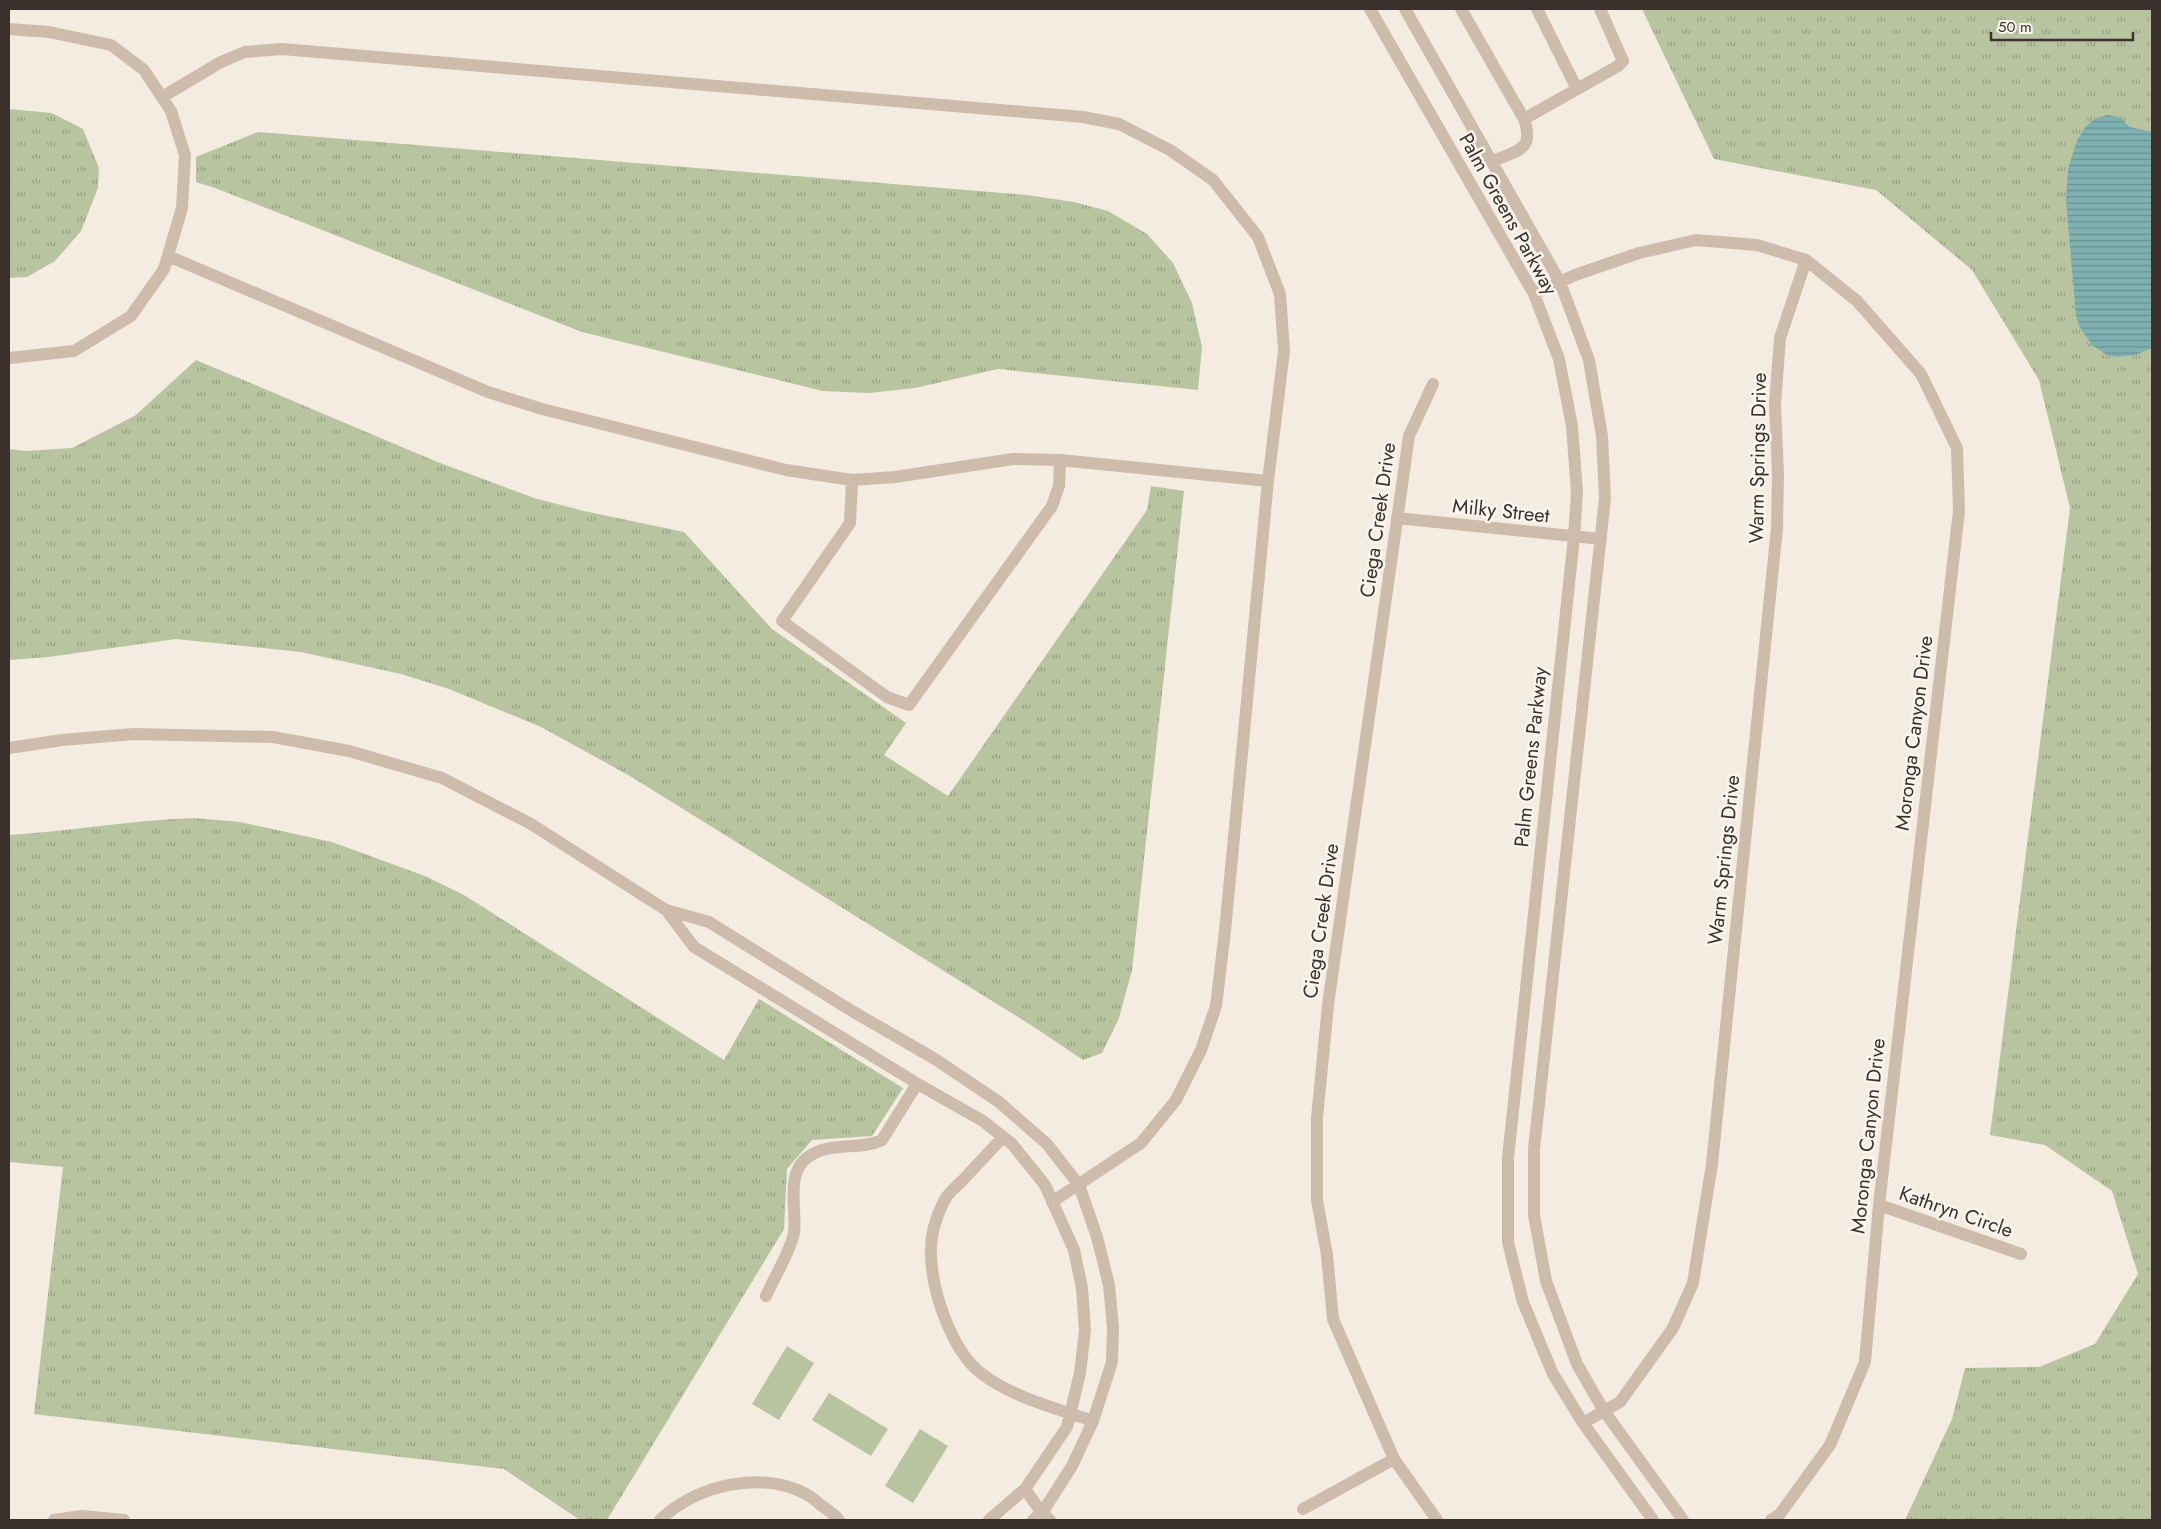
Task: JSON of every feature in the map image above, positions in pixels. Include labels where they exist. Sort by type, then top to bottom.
[{"type":"street","name":"Palm Greens Parkway","points":[[1370,9],[1534,294],[1559,359],[1572,426],[1577,493],[1574,537],[1508,1148],[1508,1242],[1523,1302],[1553,1374],[1583,1424],[1653,1520]]},
{"type":"street","name":"Palm Greens Parkway","points":[[1405,9],[1560,282],[1589,360],[1602,436],[1605,498],[1534,1149],[1534,1215],[1546,1280],[1577,1364],[1604,1411],[1682,1520]]},
{"type":"street","points":[[1461,9],[1524,119],[1528,132],[1528,140],[1522,148],[1492,161]]},
{"type":"street","points":[[1537,9],[1577,89]]},
{"type":"street","points":[[1524,119],[1618,66],[1623,61],[1600,9]]},
{"type":"street","points":[[9,29],[50,32],[111,45],[144,70],[171,111],[185,154],[182,208],[164,269],[131,316],[74,351],[9,358]]},
{"type":"street","points":[[162,97],[221,62],[245,52],[282,49],[1083,117],[1119,124],[1170,150],[1213,180],[1258,237],[1280,294],[1284,351],[1268,481],[1225,931],[1216,1006],[1201,1050],[1176,1100],[1141,1142],[1052,1202]]},
{"type":"street","name":"Moronga Canyon Drive","points":[[1534,294],[1560,282],[1639,253],[1696,240],[1757,245],[1806,260],[1858,301],[1921,374],[1957,448],[1959,511],[1879,1205],[1865,1362],[1830,1445],[1780,1514],[1771,1520]]},
{"type":"street","points":[[168,256],[488,392],[524,403],[786,470],[852,480],[894,477],[1013,459],[1060,460],[1268,481]]},
{"type":"street","name":"Warm Springs Drive","points":[[1583,1424],[1620,1402],[1673,1328],[1693,1283],[1712,1164],[1777,528],[1778,474],[1775,405],[1780,338],[1806,260]]},
{"type":"street","name":"Ciega Creek Drive","points":[[1434,384],[1408,436],[1328,1005],[1317,1118],[1317,1200],[1327,1255],[1333,1319],[1394,1459],[1436,1520]]},
{"type":"street","points":[[852,480],[850,523],[782,621],[887,697],[909,705],[1052,506],[1059,486],[1060,460]]},
{"type":"street","name":"Milky Street","points":[[1397,518],[1601,539]]},
{"type":"street","points":[[9,748],[62,740],[134,734],[273,737],[349,751],[450,782],[531,824],[666,910],[710,922],[1000,1102],[1047,1144],[1079,1185],[1097,1237],[1109,1285],[1113,1328],[1112,1362],[1094,1421],[1072,1466],[1041,1518]]},
{"type":"street","points":[[666,910],[694,947],[917,1084],[983,1121],[1012,1144],[1045,1185],[1074,1250],[1082,1288],[1085,1330],[1080,1373],[1067,1426],[1026,1489],[989,1520]]},
{"type":"street","points":[[766,1296],[794,1235],[795,1176],[799,1166],[808,1157],[821,1150],[833,1147],[873,1144],[882,1140],[917,1084]]},
{"type":"street","points":[[1003,1137],[945,1198],[938,1214],[930,1255],[935,1283],[949,1328],[962,1353],[980,1373],[1002,1387],[1070,1414],[1094,1421]]},
{"type":"street","name":"Kathryn Circle","points":[[1879,1205],[2021,1254]]},
{"type":"street","points":[[1303,1509],[1394,1459]]},
{"type":"street","points":[[660,1520],[667,1513],[700,1495],[732,1484],[773,1483],[807,1494],[839,1520]]},
{"type":"street","points":[[1026,1489],[1041,1518]]},
{"type":"street","points":[[54,1520],[82,1516],[124,1520]]},
{"type":"green space","points":[[1642,9],[2152,9],[2152,1520],[1905,1520],[1952,1419],[1965,1368],[2039,1367],[2095,1344],[2138,1274],[2112,1191],[2045,1145],[1990,1135],[2070,508],[2039,380],[1972,270],[1876,190],[1714,159]]},
{"type":"green space","points":[[9,109],[52,113],[83,129],[99,168],[98,188],[81,231],[55,261],[27,277],[9,278]]},
{"type":"green space","points":[[258,132],[1027,195],[1074,202],[1108,211],[1147,234],[1173,263],[1192,303],[1202,347],[1198,390],[998,369],[915,388],[869,393],[823,391],[582,332],[196,182],[196,157]]},
{"type":"green space","points":[[196,360],[435,461],[534,498],[584,511],[684,532],[772,629],[906,723],[884,755],[948,796],[1147,510],[1151,486],[1184,491],[1132,970],[1119,1018],[1102,1053],[1083,1060],[1034,1027],[630,776],[541,727],[449,689],[401,674],[301,652],[176,639],[48,657],[9,660],[9,449],[26,451],[72,448],[136,415]]},
{"type":"green space","points":[[194,818],[240,822],[332,842],[425,876],[464,895],[724,1060],[759,999],[903,1088],[872,1136],[812,1140],[787,1169],[784,1229],[607,1520],[580,1520],[504,1469],[34,1414],[63,1167],[9,1162],[9,835]]},
{"type":"green space","points":[[787,1346],[814,1363],[779,1420],[752,1404]]},
{"type":"green space","points":[[829,1393],[888,1429],[871,1456],[812,1420]]},
{"type":"green space","points":[[920,1429],[948,1446],[913,1503],[885,1486]]},
{"type":"water","points":[[2108,115],[2119,117],[2130,127],[2152,132],[2152,348],[2135,355],[2117,357],[2107,355],[2092,345],[2079,326],[2076,315],[2066,200],[2068,170],[2076,143],[2085,127],[2096,118]]}]
